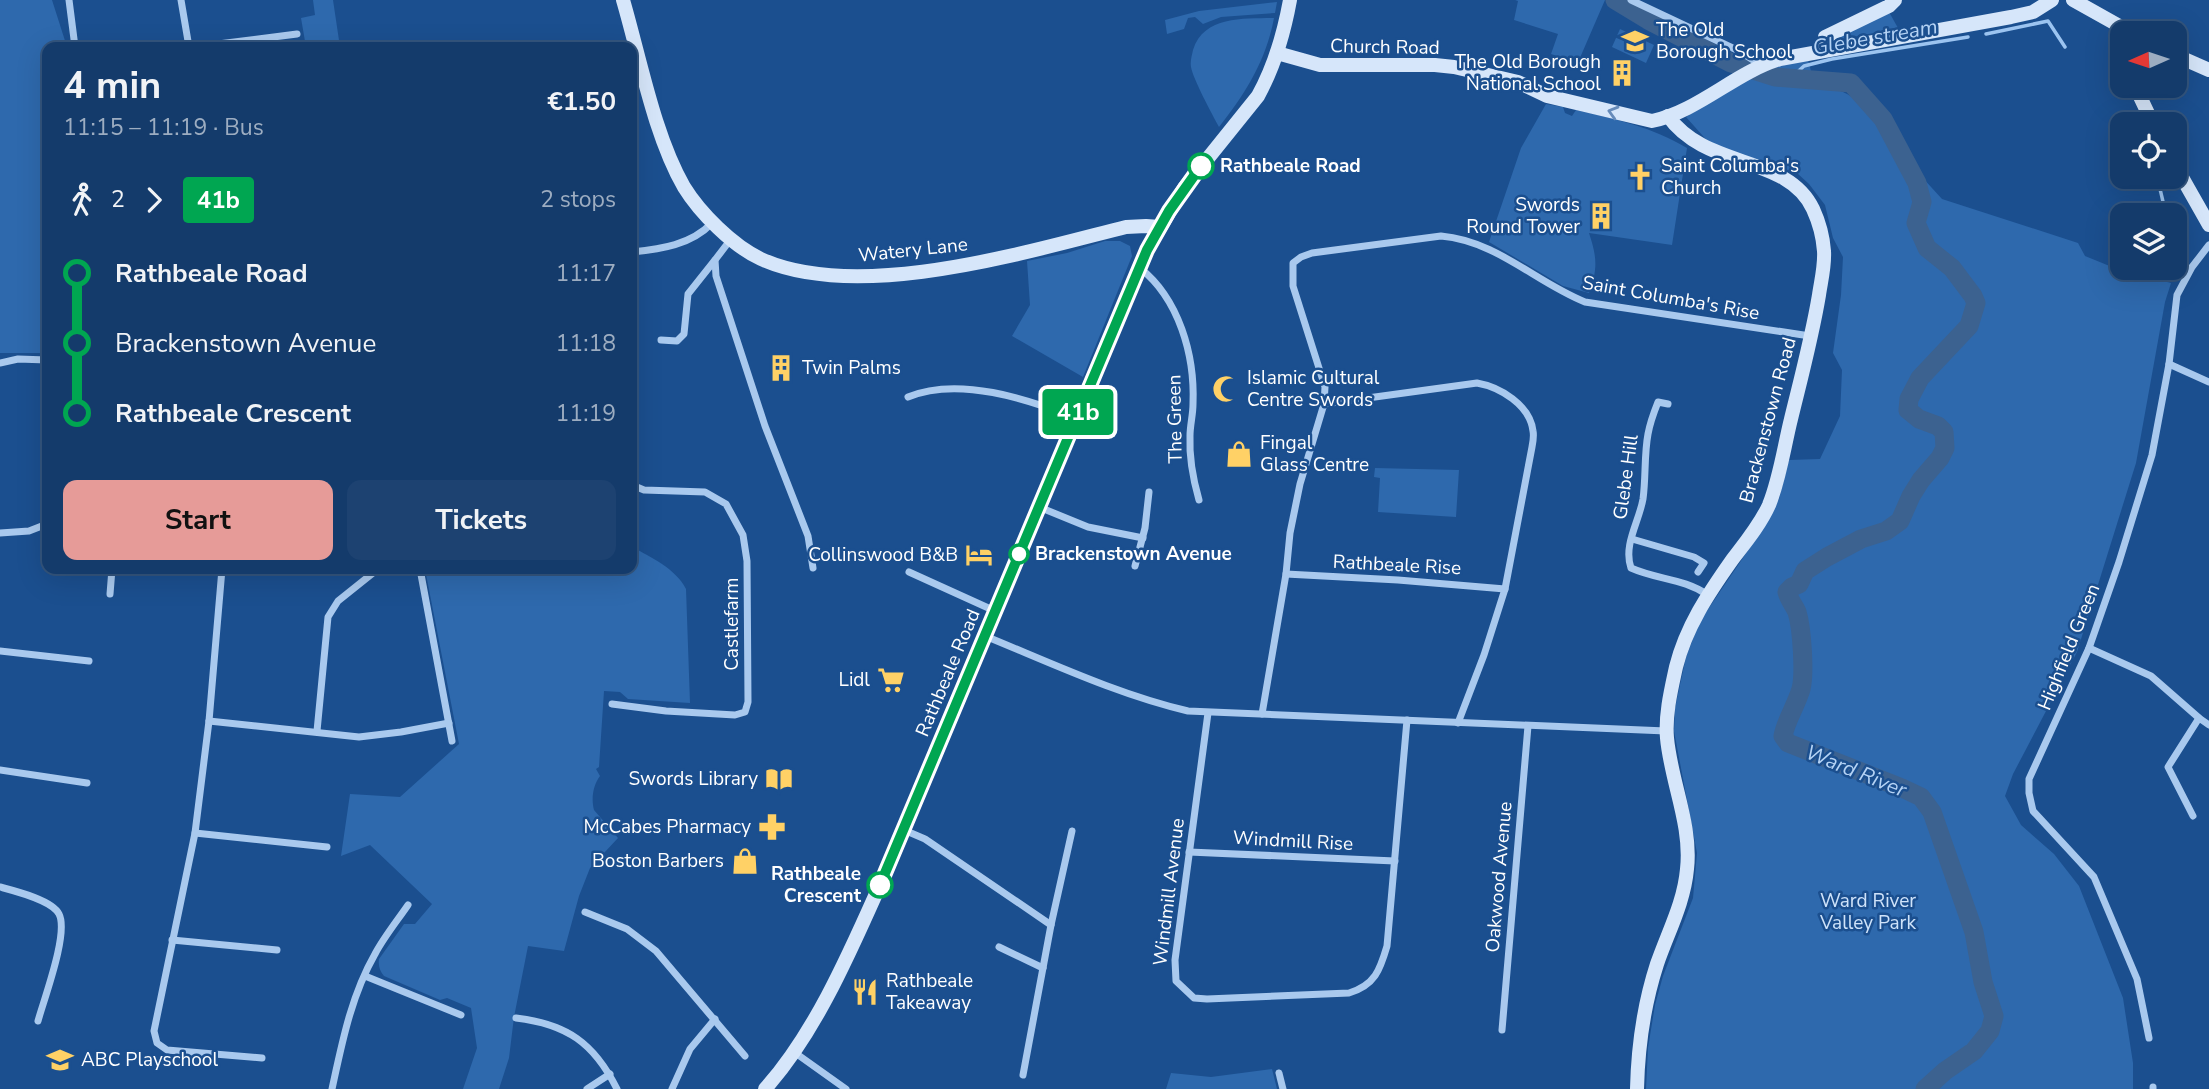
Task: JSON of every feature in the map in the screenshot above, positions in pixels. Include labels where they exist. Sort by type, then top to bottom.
[{"type":"street","points":[[69,0],[74,42]]},
{"type":"street","points":[[181,0],[188,42]]},
{"type":"street","name":"Watery Lane","points":[[623,0],[635,42]]},
{"type":"street","points":[[1631,0],[1739,51],[1758,66]]},
{"type":"street","points":[[1823,50],[1825,37],[1889,6],[1895,0]]},
{"type":"street","name":"Church Road","points":[[1277,52],[1320,65],[1454,67],[1518,82],[1547,96],[1651,121],[1668,116],[1712,94],[1758,66],[1792,56],[2034,12],[2052,0]]},
{"type":"street","points":[[2073,0],[2111,21]]},
{"type":"street","name":"Rathbeale Road","points":[[765,1089],[794,1052],[818,1012],[857,934],[1139,267],[1184,188],[1258,96],[1277,52],[1289,4]]},
{"type":"street","points":[[234,42],[297,34]]},
{"type":"street","name":"Watery Lane","points":[[637,48],[665,145],[685,188],[730,239],[760,258],[795,270],[840,276],[894,275],[984,260],[1126,227],[1160,227]]},
{"type":"street","points":[[2188,61],[2209,70]]},
{"type":"street","name":"Brackenstown Road","points":[[1637,1085],[1646,1002],[1683,894],[1687,869],[1685,829],[1667,731],[1673,682],[1690,626],[1769,504],[1811,336],[1824,268],[1819,222],[1802,191],[1790,180],[1705,148],[1679,131],[1668,116]]},
{"type":"street","points":[[2187,186],[2209,225]]},
{"type":"street","points":[[637,251],[676,245],[692,239],[713,222]]},
{"type":"street","name":"Saint Columba's Rise","points":[[1262,714],[1286,574],[1290,533],[1300,484],[1324,404],[1325,387],[1293,286],[1293,263],[1301,257],[1312,253],[1441,236],[1459,238],[1486,247],[1564,294],[1585,302],[1811,336]]},
{"type":"street","points":[[661,340],[677,341],[684,334],[688,294],[730,239]]},
{"type":"street","name":"Highfield Green","points":[[2149,1038],[2137,979],[2094,877],[2033,811],[2029,779],[2090,648],[2152,456],[2169,364],[2177,295],[2192,267],[2209,245]]},
{"type":"street","points":[[715,260],[716,276],[765,426],[808,536],[813,568]]},
{"type":"street","name":"The Green","points":[[1139,267],[1153,278],[1175,310],[1185,340],[1191,368],[1193,403],[1189,434],[1190,456],[1192,477],[1199,500]]},
{"type":"street","points":[[0,363],[18,359],[42,360]]},
{"type":"street","points":[[2169,364],[2209,382]]},
{"type":"street","points":[[1324,404],[1477,383],[1489,385],[1518,404],[1529,416],[1533,431],[1532,447],[1505,589],[1458,723]]},
{"type":"street","points":[[908,397],[921,392],[958,389],[1030,400],[1076,418]]},
{"type":"street","name":"Glebe Hill","points":[[1668,404],[1658,402],[1648,433],[1644,493],[1629,544],[1628,559],[1631,568],[1646,575],[1692,584],[1708,595]]},
{"type":"street","name":"Castlefarm","points":[[612,704],[666,711],[735,715],[745,712],[748,702],[747,561],[743,536],[726,504],[705,492],[644,490],[637,487]]},
{"type":"street","points":[[1136,566],[1149,492]]},
{"type":"street","points":[[1038,507],[1088,527],[1143,538]]},
{"type":"street","points":[[0,533],[29,531],[42,526]]},
{"type":"street","points":[[1632,539],[1694,556],[1704,563],[1698,572]]},
{"type":"street","points":[[909,572],[995,611]]},
{"type":"street","points":[[110,594],[112,574]]},
{"type":"street","points":[[222,574],[209,721],[195,833],[154,1031],[157,1044],[167,1050],[262,1058]]},
{"type":"street","points":[[317,731],[328,617],[338,601],[372,574]]},
{"type":"street","points":[[421,574],[452,741]]},
{"type":"street","name":"Rathbeale Rise","points":[[1286,574],[1505,589]]},
{"type":"street","points":[[985,635],[1167,706],[1208,713],[1667,731]]},
{"type":"street","points":[[2090,648],[2151,676],[2209,725]]},
{"type":"street","points":[[0,651],[89,661]]},
{"type":"street","name":"Windmill Avenue","points":[[1208,713],[1175,960],[1175,981],[1194,998],[1207,999],[1349,993],[1363,989],[1373,980],[1381,967],[1387,946],[1407,720]]},
{"type":"street","points":[[2193,816],[2168,767],[2199,718]]},
{"type":"street","points":[[209,721],[359,737],[449,723]]},
{"type":"street","name":"Oakwood Avenue","points":[[1502,1030],[1528,726]]},
{"type":"street","points":[[0,769],[87,783]]},
{"type":"street","points":[[903,830],[925,839],[1051,925]]},
{"type":"street","points":[[1023,1074],[1072,831]]},
{"type":"street","points":[[195,833],[327,847]]},
{"type":"street","name":"Windmill Rise","points":[[1189,852],[1395,861]]},
{"type":"street","points":[[0,887],[50,903],[60,914],[63,932],[38,1021]]},
{"type":"street","points":[[332,1089],[353,1004],[375,954],[408,905]]},
{"type":"street","points":[[585,912],[626,929],[656,951],[745,1056]]},
{"type":"street","points":[[172,940],[277,950]]},
{"type":"street","points":[[999,947],[1043,968]]},
{"type":"street","points":[[365,976],[461,1015]]},
{"type":"street","points":[[516,1018],[546,1023],[578,1037],[595,1052],[617,1089]]},
{"type":"street","points":[[672,1089],[690,1049],[715,1019]]},
{"type":"street","points":[[794,1052],[846,1089]]},
{"type":"street","points":[[1279,1073],[1283,1089]]},
{"type":"street","points":[[587,1089],[610,1074]]},
{"type":"green space","points":[[0,0],[52,0],[65,42],[42,42],[42,353],[0,353]]},
{"type":"green space","points":[[313,0],[333,0],[339,42],[305,42],[301,18],[315,15]]},
{"type":"green space","points":[[1515,0],[1605,0],[1576,67],[1565,63],[1566,59],[1551,54],[1558,34],[1514,20],[1518,1]]},
{"type":"green space","points":[[1277,2],[1275,13],[1221,17],[1203,24],[1195,17],[1188,18],[1184,29],[1167,34],[1165,20],[1199,11]]},
{"type":"green space","points":[[1889,12],[1898,28],[1833,40]]},
{"type":"green space","points":[[1274,18],[1260,63],[1219,127],[1192,72],[1191,60],[1198,39],[1206,30],[1227,21]]},
{"type":"green space","points":[[1620,29],[1654,45],[1646,63],[1612,47]]},
{"type":"green space","name":"Ward River Valley Park","points":[[1808,59],[1815,88],[1837,90],[1857,101],[1873,119],[1897,159],[1916,166],[1921,176],[1942,199],[2078,243],[2085,256],[2110,266],[2110,280],[2159,280],[2171,283],[2165,302],[2136,463],[2077,652],[2013,774],[2005,796],[2021,825],[2054,854],[2079,886],[2123,998],[2133,1063],[2133,1089],[1646,1089],[1648,1048],[1655,1005],[1663,976],[1693,898],[1697,853],[1674,731],[1675,708],[1686,657],[1700,621],[1766,524],[1779,499],[1789,460],[1820,459],[1840,416],[1842,370],[1833,353],[1843,257],[1833,238],[1825,205],[1797,173],[1711,145],[1686,117],[1760,71]]},
{"type":"green space","points":[[1546,104],[1563,107],[1565,113],[1572,116],[1576,110],[1633,124],[1687,148],[1672,245],[1589,233],[1595,263],[1589,293],[1563,286],[1489,242],[1521,148]]},
{"type":"green space","points":[[1105,241],[1120,241],[1130,246],[1132,256],[1083,377],[1012,336],[1030,305],[1027,261],[1067,253]]},
{"type":"green space","points":[[1375,468],[1459,470],[1456,517],[1378,512],[1380,478],[1374,477]]},
{"type":"green space","points":[[637,550],[655,559],[682,582],[686,589],[690,703],[628,699],[620,692],[604,691],[599,767],[596,769],[600,776],[594,788],[593,806],[618,838],[590,868],[579,896],[564,951],[528,946],[509,1058],[499,1089],[463,1089],[477,1048],[471,1008],[447,998],[440,1000],[384,976],[380,970],[379,959],[404,924],[415,924],[432,904],[370,845],[341,856],[350,794],[400,797],[459,744],[426,574],[637,574]]},
{"type":"green space","points":[[1272,1069],[1277,1089],[1166,1089],[1171,1073],[1211,1077]]},
{"type":"waterway","name":"Ward River","points":[[1615,0],[1731,63],[1775,77],[1851,83],[1883,119],[1917,183],[1922,202],[1916,223],[1927,248],[1952,268],[1976,303],[1969,326],[1920,378],[1909,399],[1908,410],[1944,432],[1945,448],[1911,496],[1900,521],[1886,531],[1861,539],[1827,557],[1805,571],[1799,584],[1787,592],[1799,619],[1803,673],[1801,689],[1783,736],[1788,743],[1921,797],[1932,812],[1974,932],[1983,982],[1994,1016],[1990,1031],[1974,1051],[1925,1089]]},
{"type":"waterway","name":"Glebe stream","points":[[1986,34],[2048,21],[2065,47]]},
{"type":"waterway","name":"Glebe stream","points":[[1792,77],[1804,66],[1832,59],[1968,37]]},
{"type":"waterway","name":"Glebe stream","points":[[2160,189],[2163,203]]},
{"type":"bus line","name":"41b","points":[[880,885],[1147,250],[1169,211],[1201,166]]},
{"type":"place","name":"The Old Borough School","points":[[1635,41]]},
{"type":"place","name":"The Old Borough National School","points":[[1622,73]]},
{"type":"place","name":"Rathbeale Road","points":[[1201,166]]},
{"type":"place","name":"Saint Columba's Church","points":[[1640,177]]},
{"type":"place","name":"Swords Round Tower","points":[[1601,216]]},
{"type":"place","name":"Twin Palms","points":[[781,368]]},
{"type":"place","name":"Islamic Cultural Centre Swords","points":[[1226,389]]},
{"type":"place","name":"Fingal Glass Centre","points":[[1239,454]]},
{"type":"place","name":"Brackenstown Avenue","points":[[1019,554]]},
{"type":"place","name":"Collinswood B&B","points":[[979,555]]},
{"type":"place","name":"Lidl","points":[[891,680]]},
{"type":"place","name":"Swords Library","points":[[779,779]]},
{"type":"place","name":"McCabes Pharmacy","points":[[772,827]]},
{"type":"place","name":"Boston Barbers","points":[[745,861]]},
{"type":"place","name":"Rathbeale Crescent","points":[[880,885]]},
{"type":"place","name":"Rathbeale Takeaway","points":[[865,992]]},
{"type":"place","name":"ABC Playschool","points":[[60,1060]]}]
